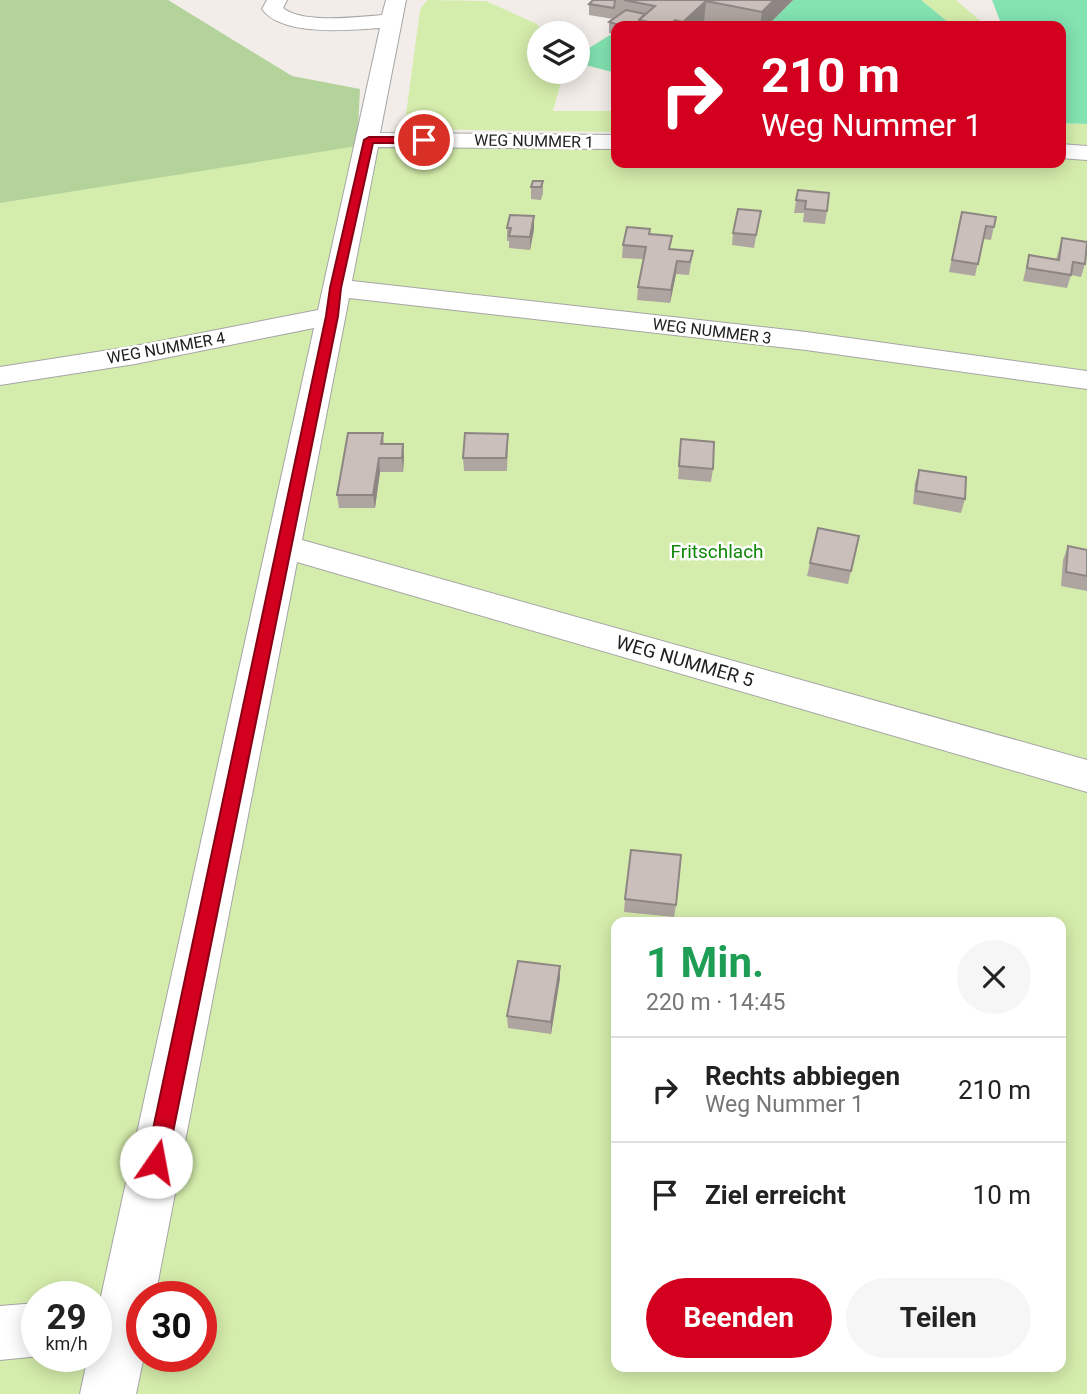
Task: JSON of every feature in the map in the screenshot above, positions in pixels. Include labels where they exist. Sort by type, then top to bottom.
[{"type":"street","points":[[112,1315],[283,546],[394,11],[296,21],[276,14],[272,9],[277,0]]},
{"type":"street","name":"WEG NUMMER 1","points":[[369,140],[611,142]]},
{"type":"street","points":[[1066,151],[1087,153]]},
{"type":"street","name":"WEG NUMMER 4","points":[[0,376],[135,355],[334,302]]},
{"type":"street","name":"WEG NUMMER 3","points":[[334,302],[692,328],[992,365],[1087,380]]},
{"type":"street","name":"WEG NUMMER 5","points":[[283,546],[1087,776]]},
{"type":"street","points":[[0,1334],[21,1332]]},
{"type":"street","points":[[108,1394],[109,1372]]},
{"type":"green space","points":[[0,0],[168,0],[292,76],[360,89],[357,146],[0,203]]},
{"type":"green space","points":[[427,0],[486,1],[530,21],[527,21],[527,84],[561,84],[553,111],[611,111],[611,132],[404,129],[420,10]]},
{"type":"green space","points":[[793,0],[921,0],[947,21],[772,21]]},
{"type":"green space","points":[[921,0],[956,0],[980,21],[947,21]]},
{"type":"green space","points":[[992,0],[1087,0],[1087,124],[1066,123],[1066,21],[1000,21]]},
{"type":"green space","points":[[610,35],[611,35],[611,72],[590,66],[590,48]]},
{"type":"green space","points":[[1066,123],[1087,124],[1087,145],[1066,144]]},
{"type":"green space","name":"Fritschlach","points":[[369,143],[611,146],[611,168],[1066,168],[1066,157],[1087,159],[1087,1394],[0,1394],[0,203]]},
{"type":"building","points":[[593,0],[615,0],[614,8],[589,4]]},
{"type":"building","points":[[624,0],[774,0],[762,12],[706,1],[684,21],[639,20],[655,6]]},
{"type":"building","points":[[626,10],[645,14],[639,21],[609,22]]},
{"type":"building","points":[[533,181],[543,181],[541,187],[531,187]]},
{"type":"building","points":[[798,190],[829,193],[827,211],[805,209],[806,201],[796,200]]},
{"type":"building","points":[[738,209],[761,211],[756,235],[733,233]]},
{"type":"building","points":[[962,212],[996,217],[994,227],[986,226],[978,264],[952,260]]},
{"type":"building","points":[[510,215],[534,216],[530,237],[509,236],[511,228],[507,228]]},
{"type":"building","points":[[627,227],[650,229],[649,234],[672,236],[669,249],[693,251],[690,262],[677,261],[671,290],[638,287],[646,247],[623,245]]},
{"type":"building","points":[[1062,238],[1087,242],[1085,264],[1073,262],[1071,275],[1027,268],[1029,255],[1059,260]]},
{"type":"building","points":[[348,433],[383,433],[381,444],[403,444],[402,458],[379,458],[373,495],[337,495]]},
{"type":"building","points":[[465,433],[508,434],[506,458],[463,458]]},
{"type":"building","points":[[681,439],[714,442],[713,469],[679,466]]},
{"type":"building","points":[[919,470],[966,477],[965,499],[916,491]]},
{"type":"building","points":[[818,528],[859,536],[851,571],[810,563]]},
{"type":"building","points":[[1068,546],[1087,550],[1087,576],[1066,572]]},
{"type":"building","points":[[631,850],[681,855],[676,905],[625,899]]},
{"type":"building","points":[[518,961],[560,966],[551,1022],[507,1016]]},
{"type":"route","points":[[156,1162],[336,288],[369,140],[424,140]]}]
